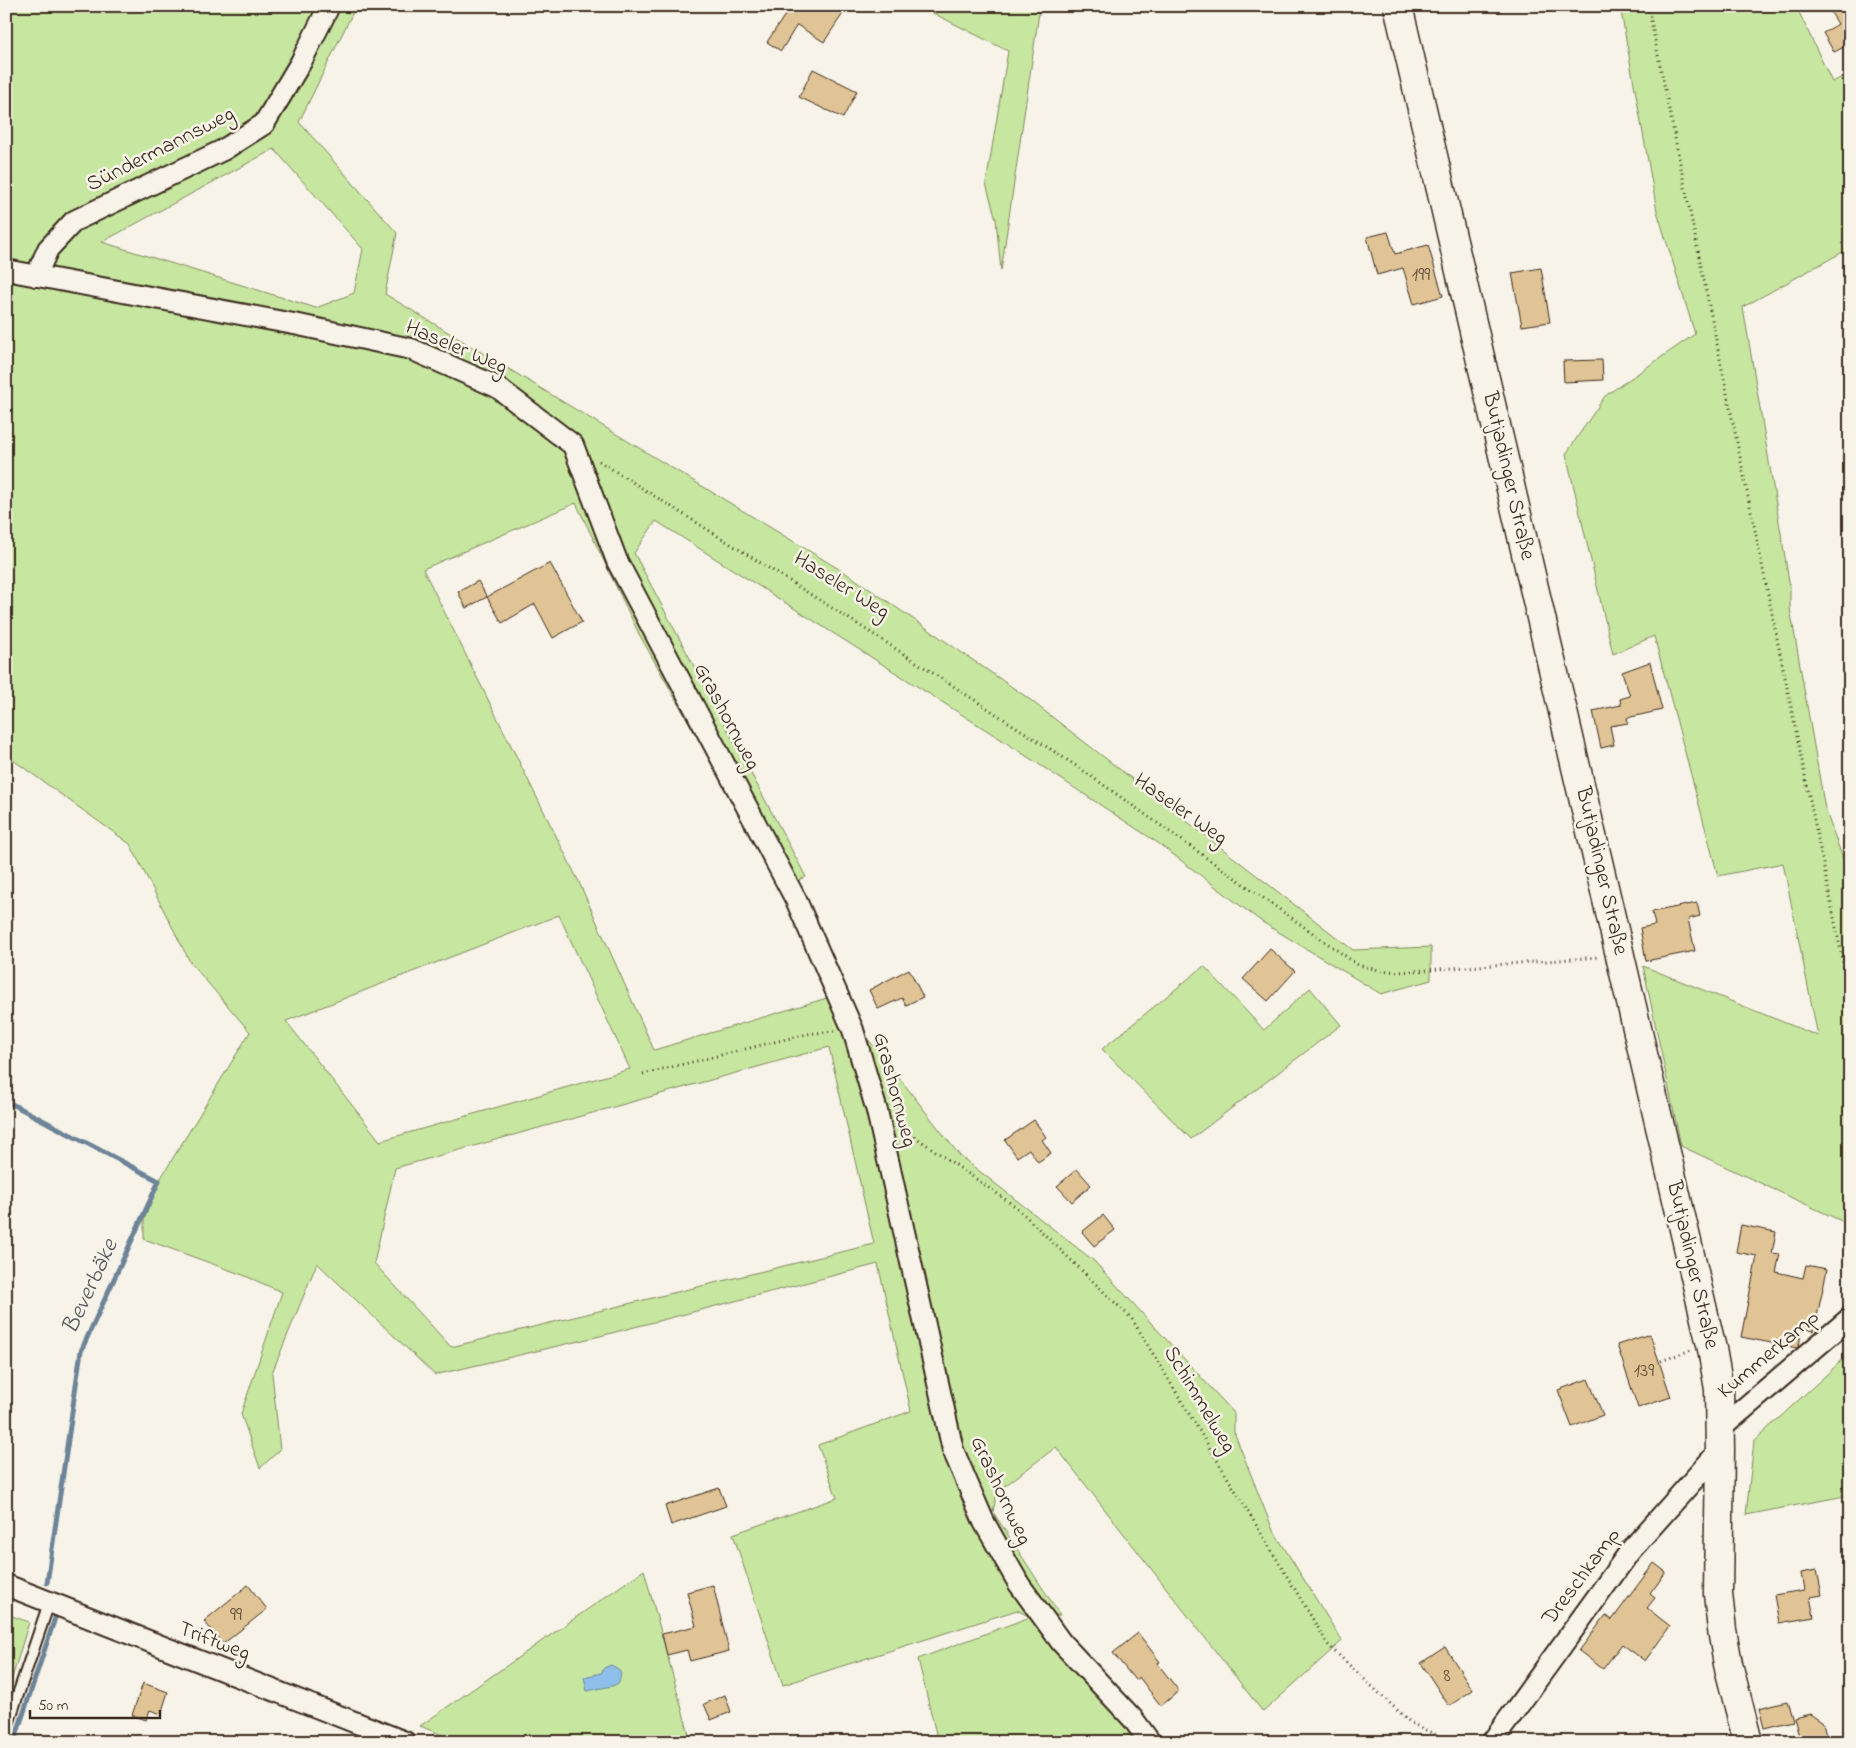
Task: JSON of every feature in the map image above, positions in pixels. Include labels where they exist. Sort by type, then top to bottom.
[{"type":"street","name":"Sündermannsweg","points":[[36,276],[48,249],[74,220],[223,150],[264,124],[301,62],[329,6]]},
{"type":"street","name":"Butjadinger Straße","points":[[1398,6],[1607,959],[1712,1349],[1719,1389],[1719,1603],[1728,1664],[1748,1742]]},
{"type":"street","name":"Haseler Weg","points":[[6,270],[299,325],[410,349],[497,387],[573,445]]},
{"type":"street","name":"Grashornweg","points":[[573,445],[617,561],[796,900],[852,1030],[877,1110],[953,1450],[984,1522],[1019,1584],[1061,1642],[1133,1718],[1150,1742]]},
{"type":"street","name":"Kummerkamp","points":[[1720,1439],[1850,1318]]},
{"type":"street","name":"Dreschkamp","points":[[1492,1742],[1631,1550],[1720,1439]]},
{"type":"street","name":"Triftweg","points":[[6,1585],[405,1742]]},
{"type":"lane","points":[[6,1730],[49,1603]]},
{"type":"path","points":[[1648,6],[1850,996]]},
{"type":"path","name":"Haseler Weg","points":[[573,445],[859,625],[1081,769],[1358,965],[1378,970],[1400,972],[1607,959]]},
{"type":"path","points":[[643,1074],[807,1034],[852,1030]]},
{"type":"path","name":"Schimmelweg","points":[[877,1110],[1015,1206],[1132,1319],[1329,1646],[1412,1723],[1451,1742]]},
{"type":"path","points":[[1690,1340],[1694,1358]]},
{"type":"path","points":[[1661,1361],[1692,1350]]},
{"type":"green space","points":[[6,6],[356,6],[299,122],[397,233],[385,294],[852,577],[1025,696],[1353,950],[1431,947],[1431,980],[1381,994],[1262,922],[1158,843],[1002,740],[656,521],[634,553],[806,877],[782,888],[639,634],[576,503],[423,569],[578,880],[654,1050],[827,998],[876,1048],[960,1156],[1094,1261],[1234,1413],[1234,1432],[1272,1528],[1342,1641],[1263,1712],[1056,1447],[997,1492],[993,1512],[1060,1615],[1031,1617],[1142,1742],[938,1742],[918,1659],[1030,1617],[1017,1610],[783,1685],[733,1534],[837,1498],[818,1445],[911,1411],[878,1264],[600,1336],[435,1375],[317,1263],[272,1373],[280,1450],[260,1468],[241,1414],[282,1292],[243,1275],[144,1239],[144,1220],[159,1181],[250,1032],[190,962],[130,844],[6,755]],"holes":[[[274,149],[363,249],[354,293],[316,308],[102,242]],[[559,915],[630,1069],[380,1141],[286,1021]],[[829,1047],[874,1244],[451,1347],[374,1263],[395,1168]]]},
{"type":"green space","points":[[919,6],[1040,6],[1001,271],[996,219],[986,184],[1008,51]]},
{"type":"green space","points":[[1620,6],[1796,6],[1832,82],[1849,74],[1850,76],[1850,248],[1743,307],[1790,587],[1790,608],[1825,809],[1850,878],[1850,1225],[1681,1146],[1643,966],[1818,1036],[1783,863],[1718,876],[1654,636],[1613,654],[1566,454],[1605,396],[1695,334],[1657,211]]},
{"type":"green space","points":[[1204,966],[1264,1030],[1310,988],[1341,1025],[1191,1139],[1102,1049]]},
{"type":"green space","points":[[1850,1353],[1850,1495],[1746,1515],[1754,1441]]},
{"type":"green space","points":[[644,1570],[691,1742],[459,1742],[420,1726]]},
{"type":"green space","points":[[6,1614],[29,1622],[6,1698]]},
{"type":"water","points":[[611,1665],[621,1673],[619,1683],[587,1691],[584,1677],[601,1673],[604,1668]]},
{"type":"building","points":[[791,6],[848,6],[824,42],[797,25],[781,51],[767,42]]},
{"type":"building","points":[[1827,6],[1850,6],[1850,44],[1834,52],[1823,33],[1838,24]]},
{"type":"building","points":[[813,69],[857,91],[843,118],[799,97]]},
{"type":"building","points":[[1388,232],[1395,254],[1428,245],[1443,296],[1414,304],[1403,268],[1377,275],[1367,237]]},
{"type":"building","points":[[1541,268],[1550,322],[1522,326],[1512,273]]},
{"type":"building","points":[[1602,360],[1603,380],[1564,382],[1563,361]]},
{"type":"building","points":[[550,563],[582,622],[553,638],[535,604],[502,623],[487,597]]},
{"type":"building","points":[[478,581],[487,597],[466,608],[458,592]]},
{"type":"building","points":[[1650,662],[1662,710],[1627,718],[1628,723],[1610,726],[1614,745],[1601,748],[1593,711],[1621,705],[1620,699],[1630,696],[1622,672]]},
{"type":"building","points":[[1697,903],[1700,916],[1688,919],[1695,951],[1646,961],[1640,928],[1655,925],[1652,912]]},
{"type":"building","points":[[1270,949],[1295,971],[1268,1001],[1243,979]]},
{"type":"building","points":[[909,969],[923,997],[906,1005],[902,998],[878,1009],[869,990]]},
{"type":"building","points":[[1034,1120],[1046,1137],[1042,1140],[1051,1153],[1038,1162],[1029,1149],[1017,1157],[1005,1140]]},
{"type":"building","points":[[1077,1169],[1091,1185],[1072,1202],[1057,1186]]},
{"type":"building","points":[[1103,1215],[1115,1230],[1094,1246],[1082,1232]]},
{"type":"building","points":[[1741,1225],[1776,1232],[1772,1253],[1780,1254],[1776,1272],[1803,1278],[1806,1265],[1827,1269],[1814,1331],[1802,1328],[1797,1348],[1741,1337],[1757,1256],[1736,1252]]},
{"type":"building","points":[[1650,1334],[1671,1397],[1638,1408],[1617,1345]]},
{"type":"building","points":[[1588,1379],[1603,1415],[1572,1427],[1558,1390]]},
{"type":"building","points":[[719,1488],[726,1506],[671,1525],[665,1506]]},
{"type":"building","points":[[1654,1563],[1666,1572],[1650,1594],[1655,1598],[1647,1608],[1670,1626],[1645,1661],[1622,1644],[1603,1669],[1579,1651],[1606,1615],[1612,1620]]},
{"type":"building","points":[[1817,1570],[1822,1595],[1810,1597],[1814,1617],[1779,1623],[1774,1595],[1804,1590],[1801,1573]]},
{"type":"building","points":[[248,1585],[267,1609],[223,1644],[204,1621]]},
{"type":"building","points":[[713,1585],[729,1651],[690,1661],[687,1650],[667,1655],[662,1634],[696,1626],[687,1592]]},
{"type":"building","points":[[1138,1633],[1160,1662],[1157,1663],[1179,1691],[1161,1706],[1139,1677],[1135,1680],[1113,1653]]},
{"type":"building","points":[[1445,1647],[1473,1690],[1449,1706],[1421,1663]]},
{"type":"building","points":[[143,1683],[168,1692],[161,1714],[150,1710],[146,1720],[132,1715]]},
{"type":"building","points":[[725,1695],[731,1712],[711,1720],[704,1704]]},
{"type":"building","points":[[1787,1701],[1793,1721],[1764,1728],[1759,1708]]},
{"type":"building","points":[[1810,1714],[1823,1723],[1828,1742],[1801,1742],[1794,1718]]},
{"type":"waterway","name":"Beverbäke","points":[[6,1101],[159,1181],[81,1351],[47,1583]]},
{"type":"waterway","name":"Beverbäke","points":[[14,1742],[55,1618]]}]
